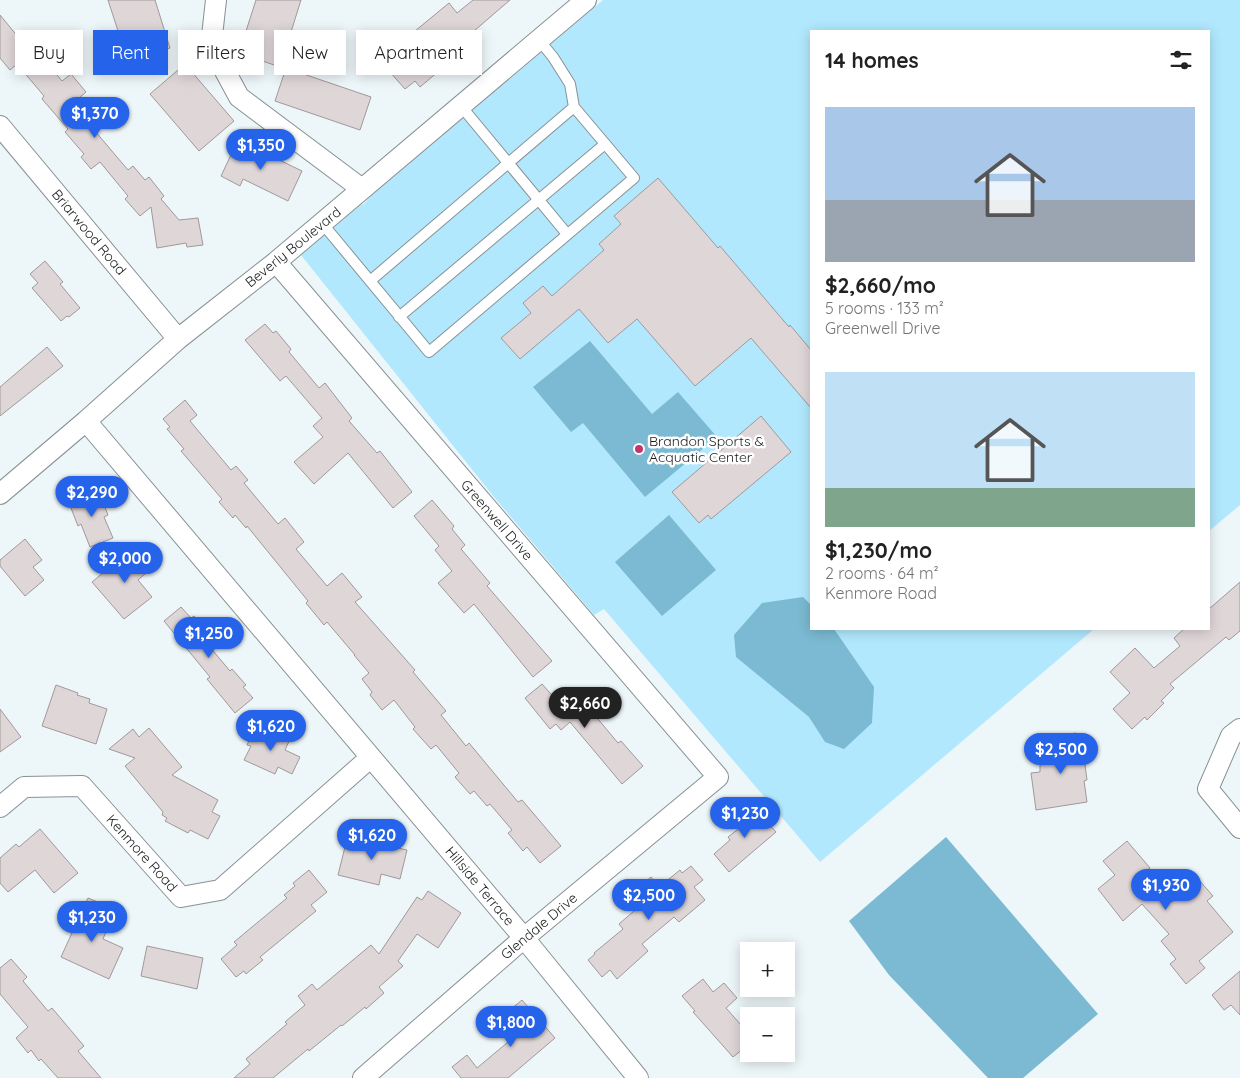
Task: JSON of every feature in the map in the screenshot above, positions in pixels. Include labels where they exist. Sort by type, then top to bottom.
[{"type":"street","points":[[216,0],[211,45],[239,97],[362,189]]},
{"type":"street","name":"Beverly Boulevard","points":[[0,494],[178,339],[276,262],[586,0]]},
{"type":"street","name":"Briarwood Road","points":[[0,126],[178,339]]},
{"type":"street","name":"Greenwell Drive","points":[[276,262],[718,777]]},
{"type":"street","name":"Hillside Terrace","points":[[86,421],[524,938],[638,1078]]},
{"type":"street","points":[[1240,729],[1231,736],[1208,789],[1240,828]]},
{"type":"street","name":"Kenmore Road","points":[[0,807],[24,787],[82,786],[181,897],[220,890],[370,758]]},
{"type":"street","name":"Glendale Drive","points":[[363,1078],[524,938],[718,777]]},
{"type":"lane","points":[[322,223],[429,352],[634,178],[574,107],[570,84],[553,57],[539,40]]},
{"type":"lane","points":[[461,106],[567,234]]},
{"type":"lane","points":[[370,281],[574,107]]},
{"type":"lane","points":[[399,316],[605,144]]},
{"type":"shaded area","name":"Brandon Sports & Acquatic Center","points":[[603,0],[1240,0],[1240,505],[1210,530],[1210,30],[810,30],[810,630],[1093,630],[820,862],[604,609],[594,615],[494,497],[301,255],[363,205],[370,197]]},
{"type":"shaded area","points":[[590,341],[652,414],[678,392],[717,437],[645,497],[583,423],[571,432],[533,387]]},
{"type":"shaded area","points":[[669,515],[716,570],[662,616],[615,562]]},
{"type":"shaded area","points":[[803,597],[810,604],[810,630],[835,630],[874,687],[872,723],[844,749],[825,742],[809,717],[736,657],[734,635],[762,603]]},
{"type":"shaded area","points":[[946,837],[1098,1014],[1023,1078],[988,1078],[889,975],[849,921]]},
{"type":"building","points":[[108,0],[155,0],[164,30],[118,30]]},
{"type":"building","points":[[256,0],[301,0],[292,30],[274,30],[274,65],[264,62],[264,30],[246,30]]},
{"type":"building","points":[[473,0],[510,0],[475,30],[416,30],[449,3],[457,13]]},
{"type":"building","points":[[0,15],[15,33],[15,66],[10,70],[0,58]]},
{"type":"building","points":[[178,70],[178,75],[194,75],[234,121],[199,151],[150,94]]},
{"type":"building","points":[[26,75],[57,75],[62,81],[72,75],[86,92],[72,104],[128,170],[133,166],[145,180],[149,177],[164,196],[161,199],[179,220],[198,218],[203,245],[187,247],[186,243],[157,248],[151,207],[140,216],[125,199],[128,196],[100,162],[91,169],[81,157],[84,154],[65,132],[68,129],[42,99],[44,96]]},
{"type":"building","points":[[284,75],[307,75],[371,97],[360,130],[275,101]]},
{"type":"building","points":[[393,75],[434,75],[420,87],[415,81],[405,89]]},
{"type":"building","points":[[238,140],[302,171],[288,201],[243,179],[240,186],[221,176]]},
{"type":"building","points":[[658,178],[718,248],[720,246],[810,349],[810,407],[751,338],[695,386],[637,319],[608,343],[579,309],[520,359],[501,338],[531,313],[523,303],[543,286],[552,296],[604,250],[599,244],[621,224],[614,216]]},
{"type":"building","points":[[45,261],[63,282],[60,284],[80,308],[61,321],[32,288],[38,283],[30,274]]},
{"type":"building","points":[[265,324],[273,333],[276,331],[291,349],[289,352],[319,388],[325,383],[352,418],[349,421],[377,453],[380,451],[412,492],[393,508],[348,453],[314,484],[294,462],[323,437],[313,426],[322,418],[286,376],[280,381],[245,340]]},
{"type":"building","points":[[47,347],[63,366],[0,416],[0,387]]},
{"type":"building","points":[[185,400],[197,415],[190,421],[231,470],[236,466],[248,480],[244,483],[278,524],[285,518],[304,542],[296,549],[327,586],[342,573],[362,597],[355,602],[415,670],[413,672],[446,711],[441,715],[466,746],[469,743],[518,802],[522,800],[561,846],[540,863],[527,847],[523,851],[508,833],[512,830],[490,804],[487,806],[474,791],[470,794],[455,777],[459,773],[436,745],[431,749],[413,729],[415,727],[394,700],[382,710],[370,695],[372,692],[362,679],[369,673],[355,655],[327,622],[324,625],[306,603],[308,601],[247,526],[246,528],[235,515],[233,518],[219,502],[222,499],[181,451],[184,449],[167,429],[170,427],[163,419]]},
{"type":"building","points":[[761,416],[791,452],[711,519],[708,515],[699,523],[672,492]]},
{"type":"building","points":[[98,490],[108,515],[104,517],[113,538],[90,547],[81,524],[78,526],[71,508],[74,507],[71,501]]},
{"type":"building","points":[[432,500],[454,526],[452,529],[465,545],[461,549],[490,583],[487,586],[552,661],[533,677],[474,604],[464,613],[438,583],[452,571],[435,550],[439,546],[414,516]]},
{"type":"building","points":[[25,539],[42,560],[33,567],[44,580],[25,596],[0,566],[0,560]]},
{"type":"building","points":[[137,550],[152,568],[138,580],[152,597],[124,619],[92,582],[121,558],[123,562]]},
{"type":"building","points":[[1240,582],[1240,631],[1229,640],[1226,637],[1170,684],[1174,688],[1161,701],[1164,703],[1147,720],[1145,717],[1132,729],[1113,709],[1130,693],[1110,672],[1135,648],[1154,668],[1180,646],[1174,638],[1183,630],[1210,630],[1210,608]]},
{"type":"building","points":[[181,607],[191,618],[194,616],[215,641],[209,646],[230,671],[232,669],[246,685],[243,687],[253,698],[235,713],[207,679],[210,677],[164,621]]},
{"type":"building","points":[[542,684],[558,702],[575,688],[618,743],[621,741],[643,766],[622,784],[570,722],[561,730],[556,724],[550,729],[525,698]]},
{"type":"building","points":[[56,685],[90,699],[89,703],[107,709],[96,744],[42,726]]},
{"type":"building","points":[[0,709],[21,737],[0,752]]},
{"type":"building","points":[[149,728],[182,767],[172,775],[218,800],[212,812],[220,816],[208,839],[190,830],[188,833],[165,821],[167,818],[162,815],[163,812],[125,766],[135,758],[109,749],[133,729],[139,737]]},
{"type":"building","points":[[270,729],[290,739],[285,750],[300,757],[292,774],[278,767],[275,774],[244,760],[251,746],[247,745],[254,730],[267,736]]},
{"type":"building","points":[[1076,733],[1080,757],[1084,757],[1087,780],[1084,781],[1087,802],[1036,810],[1031,773],[1040,772],[1040,765],[1053,763],[1049,737]]},
{"type":"building","points":[[752,805],[776,832],[729,872],[714,854],[730,840],[728,837],[741,827],[735,819]]},
{"type":"building","points":[[40,829],[78,873],[54,893],[35,870],[8,892],[0,883],[0,858],[16,844],[19,847]]},
{"type":"building","points":[[374,836],[394,842],[393,847],[407,850],[400,879],[381,874],[379,885],[338,875],[347,839],[372,846]]},
{"type":"building","points":[[1127,841],[1150,868],[1146,871],[1172,902],[1199,880],[1213,896],[1207,901],[1233,932],[1199,961],[1205,968],[1186,984],[1170,964],[1176,959],[1161,941],[1169,934],[1142,904],[1123,921],[1098,889],[1115,875],[1103,861]]},
{"type":"building","points":[[691,866],[703,880],[694,887],[705,900],[679,922],[674,917],[642,944],[648,951],[617,979],[610,970],[602,977],[588,960],[623,929],[619,924],[649,898],[639,887],[651,877],[659,887],[680,870],[682,873]]},
{"type":"building","points":[[309,870],[327,892],[311,905],[316,911],[260,957],[263,960],[246,974],[244,971],[236,977],[221,959],[237,945],[234,942],[287,898],[284,895],[295,886],[293,883]]},
{"type":"building","points":[[428,891],[461,913],[438,948],[417,934],[398,961],[403,966],[379,987],[384,993],[366,1009],[365,1007],[309,1051],[308,1049],[273,1078],[234,1078],[250,1064],[246,1059],[287,1024],[285,1022],[305,1005],[298,996],[312,984],[317,990],[371,945],[379,954],[417,897],[422,900]]},
{"type":"building","points":[[88,898],[105,905],[96,925],[107,929],[103,939],[123,948],[109,979],[61,957]]},
{"type":"building","points":[[147,946],[203,958],[197,989],[141,976]]},
{"type":"building","points":[[11,959],[27,977],[23,981],[48,1011],[52,1008],[84,1046],[78,1051],[101,1078],[58,1078],[41,1059],[39,1061],[31,1050],[28,1053],[16,1038],[28,1027],[0,994],[0,968]]},
{"type":"building","points":[[1240,971],[1240,1015],[1231,1005],[1224,1010],[1212,995]]},
{"type":"building","points":[[703,979],[713,992],[724,983],[737,998],[726,1008],[740,1024],[740,1051],[733,1057],[693,1012],[695,1011],[682,996]]},
{"type":"building","points":[[522,1000],[555,1038],[508,1078],[461,1078],[452,1067],[467,1055],[477,1068],[520,1032],[505,1014]]},
{"type":"place","name":"Brandon Sports & Acquatic Center","points":[[639,449]]}]
